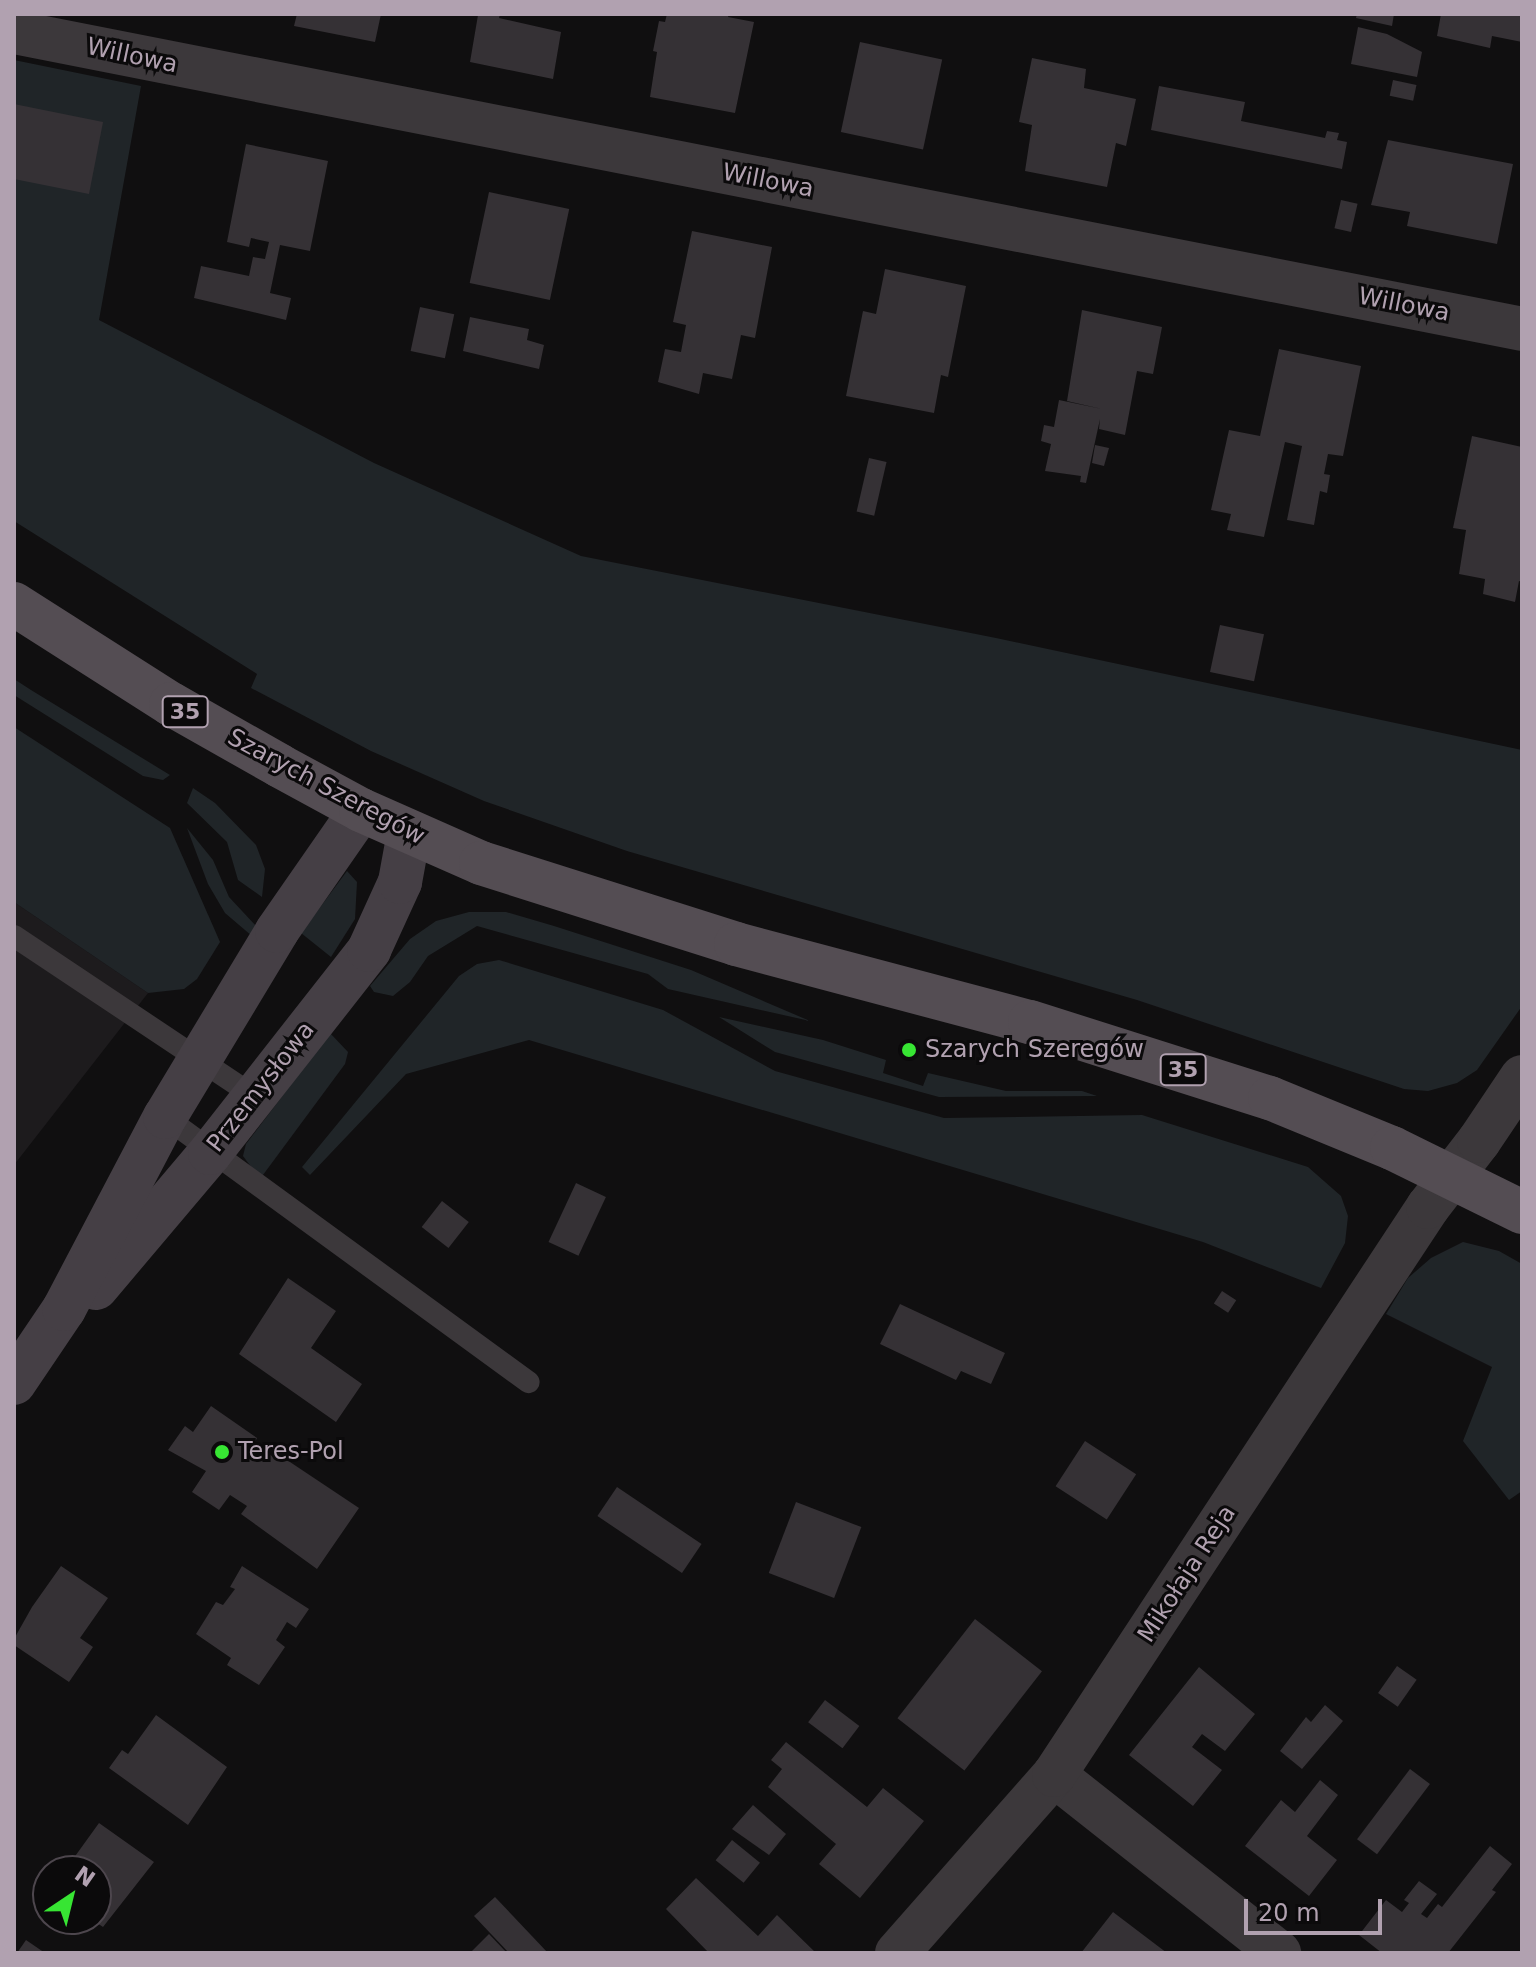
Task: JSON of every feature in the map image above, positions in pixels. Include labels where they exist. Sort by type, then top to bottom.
[{"type":"main road","name":"Szarych Szeregów","points":[[14,604],[171,704],[361,810],[481,863],[736,944],[1030,1022],[1270,1098],[1451,1175],[1522,1212]]},
{"type":"main road","name":"Przemysłowa","points":[[14,1383],[64,1309],[165,1117],[200,1058],[277,931],[361,810]]},
{"type":"main road","name":"Przemysłowa","points":[[64,1309],[96,1287],[210,1153],[369,950],[400,882],[409,833]]},
{"type":"street","name":"Willowa","points":[[14,32],[1522,329]]},
{"type":"street","name":"Mikołaja Reja","points":[[897,1953],[1054,1775],[1451,1175],[1522,1077]]},
{"type":"street","points":[[1054,1775],[1279,1953]]},
{"type":"lane","points":[[14,936],[255,1097]]},
{"type":"lane","points":[[165,1117],[210,1153],[529,1382]]},
{"type":"shaded area","points":[[14,60],[141,86],[99,320],[374,463],[581,556],[996,638],[1522,750],[1522,1006],[1477,1070],[1457,1083],[1428,1091],[1404,1089],[1137,1000],[627,851],[484,801],[371,751],[251,688],[257,674],[14,521]]},
{"type":"shaded area","points":[[14,679],[170,775],[163,780],[143,776],[14,695]]},
{"type":"shaded area","points":[[14,727],[170,828],[220,942],[197,979],[184,989],[148,993],[14,902]]},
{"type":"shaded area","points":[[193,788],[215,803],[256,845],[265,869],[262,897],[238,880],[227,842],[187,803]]},
{"type":"shaded area","points":[[187,828],[213,860],[229,897],[256,926],[252,936],[225,913],[208,884]]},
{"type":"shaded area","points":[[347,871],[357,882],[355,919],[331,957],[301,933]]},
{"type":"shaded area","points":[[14,902],[148,993],[14,1165]]},
{"type":"shaded area","points":[[469,912],[506,912],[554,926],[691,970],[810,1021],[668,989],[648,974],[477,926],[428,956],[410,982],[393,996],[374,992],[370,986],[410,939],[436,921]]},
{"type":"shaded area","points":[[499,960],[663,1010],[775,1071],[944,1118],[1142,1115],[1308,1167],[1341,1196],[1348,1216],[1345,1243],[1321,1288],[1203,1242],[529,1040],[406,1074],[310,1175],[302,1167],[459,976],[477,964]]},
{"type":"shaded area","points":[[719,1017],[823,1040],[886,1060],[883,1073],[923,1086],[928,1073],[1006,1091],[1082,1091],[1097,1096],[939,1097],[775,1052]]},
{"type":"shaded area","points":[[330,1033],[348,1052],[345,1064],[260,1179],[243,1156],[246,1144]]},
{"type":"shaded area","points":[[1463,1242],[1499,1251],[1522,1264],[1522,1491],[1509,1500],[1463,1441],[1492,1367],[1386,1314],[1408,1278],[1431,1258]]},
{"type":"building","points":[[297,14],[381,14],[375,42],[294,26]]},
{"type":"building","points":[[500,14],[499,18],[561,32],[553,79],[470,62],[478,15]]},
{"type":"building","points":[[667,14],[729,14],[728,17],[754,22],[735,113],[650,97],[657,52],[653,51],[659,21],[665,22]]},
{"type":"building","points":[[1357,14],[1394,14],[1392,26],[1356,18]]},
{"type":"building","points":[[1441,14],[1522,14],[1522,42],[1492,36],[1490,48],[1437,36]]},
{"type":"building","points":[[1358,27],[1387,34],[1422,52],[1417,77],[1351,64]]},
{"type":"building","points":[[860,42],[942,59],[923,149],[841,132]]},
{"type":"building","points":[[1032,58],[1086,69],[1084,88],[1136,99],[1126,146],[1116,143],[1107,187],[1025,171],[1032,125],[1019,122]]},
{"type":"building","points":[[1393,80],[1416,85],[1413,101],[1390,96]]},
{"type":"building","points":[[1159,86],[1245,102],[1241,121],[1325,138],[1327,131],[1339,133],[1337,140],[1347,142],[1342,169],[1151,130]]},
{"type":"building","points":[[14,104],[103,122],[89,194],[14,179]]},
{"type":"building","points":[[1388,140],[1513,164],[1497,244],[1407,226],[1410,212],[1371,205]]},
{"type":"building","points":[[246,144],[328,161],[310,251],[280,245],[270,293],[291,298],[286,320],[194,298],[201,266],[249,276],[253,257],[265,259],[269,242],[251,238],[249,247],[227,242]]},
{"type":"building","points":[[489,192],[569,209],[550,300],[470,283]]},
{"type":"building","points":[[1341,200],[1358,204],[1351,232],[1334,228]]},
{"type":"building","points":[[692,231],[772,247],[755,338],[741,335],[732,379],[703,373],[699,394],[658,382],[665,349],[681,352],[686,325],[673,322]]},
{"type":"building","points":[[885,269],[966,286],[948,377],[941,375],[934,413],[846,396],[863,311],[876,314]]},
{"type":"building","points":[[420,307],[454,314],[445,358],[411,351]]},
{"type":"building","points":[[1082,310],[1162,327],[1153,374],[1137,371],[1125,435],[1099,429],[1100,419],[1086,483],[1080,482],[1081,476],[1045,471],[1051,444],[1041,441],[1044,425],[1054,427],[1059,400],[1102,409],[1067,401]]},
{"type":"building","points":[[470,317],[529,329],[527,340],[544,345],[539,369],[463,351]]},
{"type":"building","points":[[1279,349],[1361,366],[1343,456],[1328,454],[1324,474],[1330,475],[1327,493],[1320,491],[1314,525],[1287,520],[1302,446],[1285,442],[1264,537],[1227,530],[1231,514],[1211,510],[1229,430],[1260,436]]},
{"type":"building","points":[[1472,436],[1522,447],[1522,582],[1519,581],[1515,602],[1483,594],[1485,579],[1459,574],[1466,530],[1453,528]]},
{"type":"building","points":[[1095,445],[1109,448],[1104,466],[1092,463]]},
{"type":"building","points":[[869,458],[887,462],[874,516],[857,512]]},
{"type":"building","points":[[1220,625],[1264,634],[1254,681],[1210,672]]},
{"type":"building","points":[[576,1183],[606,1197],[578,1256],[549,1242]]},
{"type":"building","points":[[442,1201],[469,1222],[448,1248],[422,1227]]},
{"type":"building","points":[[288,1278],[336,1311],[311,1348],[362,1384],[336,1422],[239,1354]]},
{"type":"building","points":[[1222,1291],[1236,1300],[1228,1313],[1214,1304]]},
{"type":"building","points":[[900,1304],[1005,1353],[991,1384],[961,1371],[956,1380],[880,1344]]},
{"type":"building","points":[[211,1406],[257,1438],[254,1444],[278,1460],[281,1456],[359,1508],[317,1569],[241,1514],[247,1506],[230,1495],[219,1510],[192,1492],[206,1471],[168,1450],[185,1426],[193,1432]]},
{"type":"building","points":[[1085,1441],[1136,1474],[1107,1520],[1056,1486]]},
{"type":"building","points":[[617,1487],[702,1544],[682,1573],[597,1516]]},
{"type":"building","points":[[796,1502],[861,1527],[834,1598],[769,1573]]},
{"type":"building","points":[[61,1566],[108,1598],[80,1638],[93,1647],[69,1682],[14,1645],[14,1639],[32,1607]]},
{"type":"building","points":[[242,1566],[309,1609],[296,1628],[287,1622],[276,1640],[285,1647],[259,1685],[227,1665],[231,1658],[196,1634],[216,1602],[223,1605],[235,1589],[230,1587]]},
{"type":"building","points":[[975,1619],[1042,1671],[964,1771],[897,1718]]},
{"type":"building","points":[[1397,1666],[1417,1680],[1398,1707],[1378,1693]]},
{"type":"building","points":[[1199,1667],[1255,1714],[1225,1751],[1202,1734],[1192,1747],[1222,1770],[1193,1806],[1129,1755]]},
{"type":"building","points":[[825,1700],[859,1726],[842,1748],[808,1722]]},
{"type":"building","points":[[1325,1705],[1343,1721],[1302,1769],[1280,1751],[1306,1717],[1311,1722]]},
{"type":"building","points":[[156,1715],[227,1767],[188,1825],[109,1768],[122,1750],[128,1754]]},
{"type":"building","points":[[786,1742],[867,1807],[883,1788],[924,1821],[860,1898],[819,1864],[836,1844],[768,1787],[782,1769],[771,1760]]},
{"type":"building","points":[[1410,1769],[1430,1784],[1377,1854],[1357,1839]]},
{"type":"building","points":[[1320,1780],[1338,1795],[1307,1836],[1337,1860],[1309,1896],[1245,1846],[1281,1800],[1295,1812]]},
{"type":"building","points":[[753,1805],[786,1834],[769,1855],[732,1829]]},
{"type":"building","points":[[99,1823],[154,1862],[112,1916],[112,1855],[76,1855]]},
{"type":"building","points":[[732,1840],[760,1863],[744,1883],[716,1860]]},
{"type":"building","points":[[1490,1846],[1512,1864],[1492,1890],[1496,1892],[1448,1953],[1382,1953],[1359,1935],[1386,1900],[1402,1912],[1409,1903],[1404,1900],[1419,1881],[1437,1894],[1421,1914],[1427,1918],[1438,1904],[1442,1907]]},
{"type":"building","points":[[696,1878],[758,1936],[777,1915],[816,1953],[709,1953],[666,1909]]},
{"type":"building","points":[[495,1897],[548,1953],[509,1953],[474,1916]]},
{"type":"building","points":[[1113,1912],[1138,1931],[1167,1953],[1081,1953]]},
{"type":"building","points":[[489,1934],[507,1953],[470,1953]]},
{"type":"building","points":[[26,1940],[45,1953],[17,1953]]},
{"type":"place","name":"Szarych Szeregów","points":[[909,1050]]},
{"type":"place","name":"Teres-Pol","points":[[222,1452]]}]
